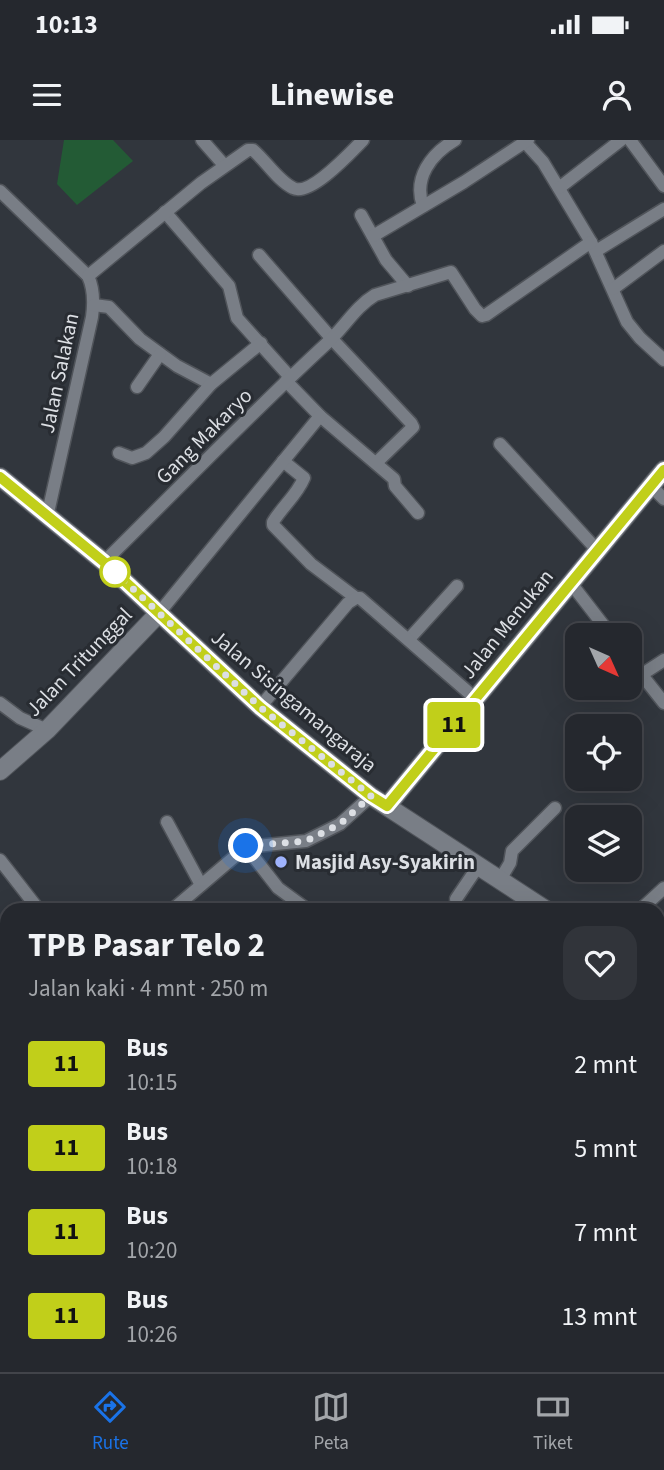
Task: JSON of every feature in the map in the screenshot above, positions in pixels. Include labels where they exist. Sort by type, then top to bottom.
[{"type":"main road","name":"Jalan Menukan","points":[[379,801],[476,699],[664,470]]},
{"type":"main road","name":"Jalan Sisingamangaraja","points":[[0,477],[104,562],[260,707],[379,801],[536,903]]},
{"type":"main road","name":"Jalan Tritunggal","points":[[0,771],[47,730],[159,613]]},
{"type":"street","points":[[202,140],[224,165]]},
{"type":"street","points":[[0,191],[94,272],[164,212],[224,165],[248,150],[253,150],[287,184],[300,190],[309,187],[330,171],[363,140]]},
{"type":"street","points":[[423,206],[420,186],[425,168],[436,153],[455,140]]},
{"type":"street","points":[[559,188],[621,140]]},
{"type":"street","points":[[630,140],[664,186]]},
{"type":"street","points":[[373,236],[525,141],[543,162],[593,247],[627,321],[640,338],[664,360]]},
{"type":"street","points":[[593,247],[664,209]]},
{"type":"street","points":[[164,212],[229,286],[237,318],[261,343],[288,379],[320,415],[394,479],[395,486],[418,513]]},
{"type":"street","points":[[360,215],[386,260],[408,286]]},
{"type":"street","name":"Gang Makaryo","points":[[104,562],[288,379],[332,339],[367,300],[451,272],[482,316],[593,247]]},
{"type":"street","points":[[612,289],[664,251]]},
{"type":"street","points":[[259,255],[413,427],[377,463]]},
{"type":"street","name":"Jalan Salakan","points":[[47,516],[99,305],[92,283],[94,272]]},
{"type":"street","points":[[99,305],[109,306],[140,339],[211,384]]},
{"type":"street","points":[[119,453],[132,458],[146,453],[164,437],[211,384],[261,343]]},
{"type":"street","points":[[137,387],[160,354]]},
{"type":"street","points":[[159,613],[320,415]]},
{"type":"street","points":[[500,444],[598,551]]},
{"type":"street","points":[[283,461],[304,478],[272,522],[273,525],[312,564],[356,598],[360,598],[476,699]]},
{"type":"street","points":[[651,486],[664,499]]},
{"type":"street","points":[[570,582],[602,623]]},
{"type":"street","points":[[409,639],[457,586]]},
{"type":"street","points":[[260,707],[348,603],[356,598]]},
{"type":"street","points":[[664,660],[642,674],[664,703]]},
{"type":"street","points":[[0,703],[20,718],[47,730]]},
{"type":"street","points":[[180,903],[246,846],[306,841],[379,801]]},
{"type":"street","points":[[501,878],[510,863],[512,851],[555,807]]},
{"type":"street","points":[[167,822],[201,886]]},
{"type":"street","points":[[246,846],[278,888],[298,903]]},
{"type":"street","points":[[0,860],[34,903]]},
{"type":"street","points":[[456,899],[479,864]]},
{"type":"street","points":[[648,903],[664,888]]},
{"type":"green space","points":[[64,140],[113,140],[133,161],[77,205],[57,184]]},
{"type":"bus line","name":"11","points":[[0,477],[104,562],[260,707],[387,806],[664,470]]},
{"type":"place","name":"Masjid Asy-Syakirin","points":[[281,862]]},
{"type":"route","points":[[115,572],[260,707],[371,796],[340,824],[306,841],[246,846]]}]
